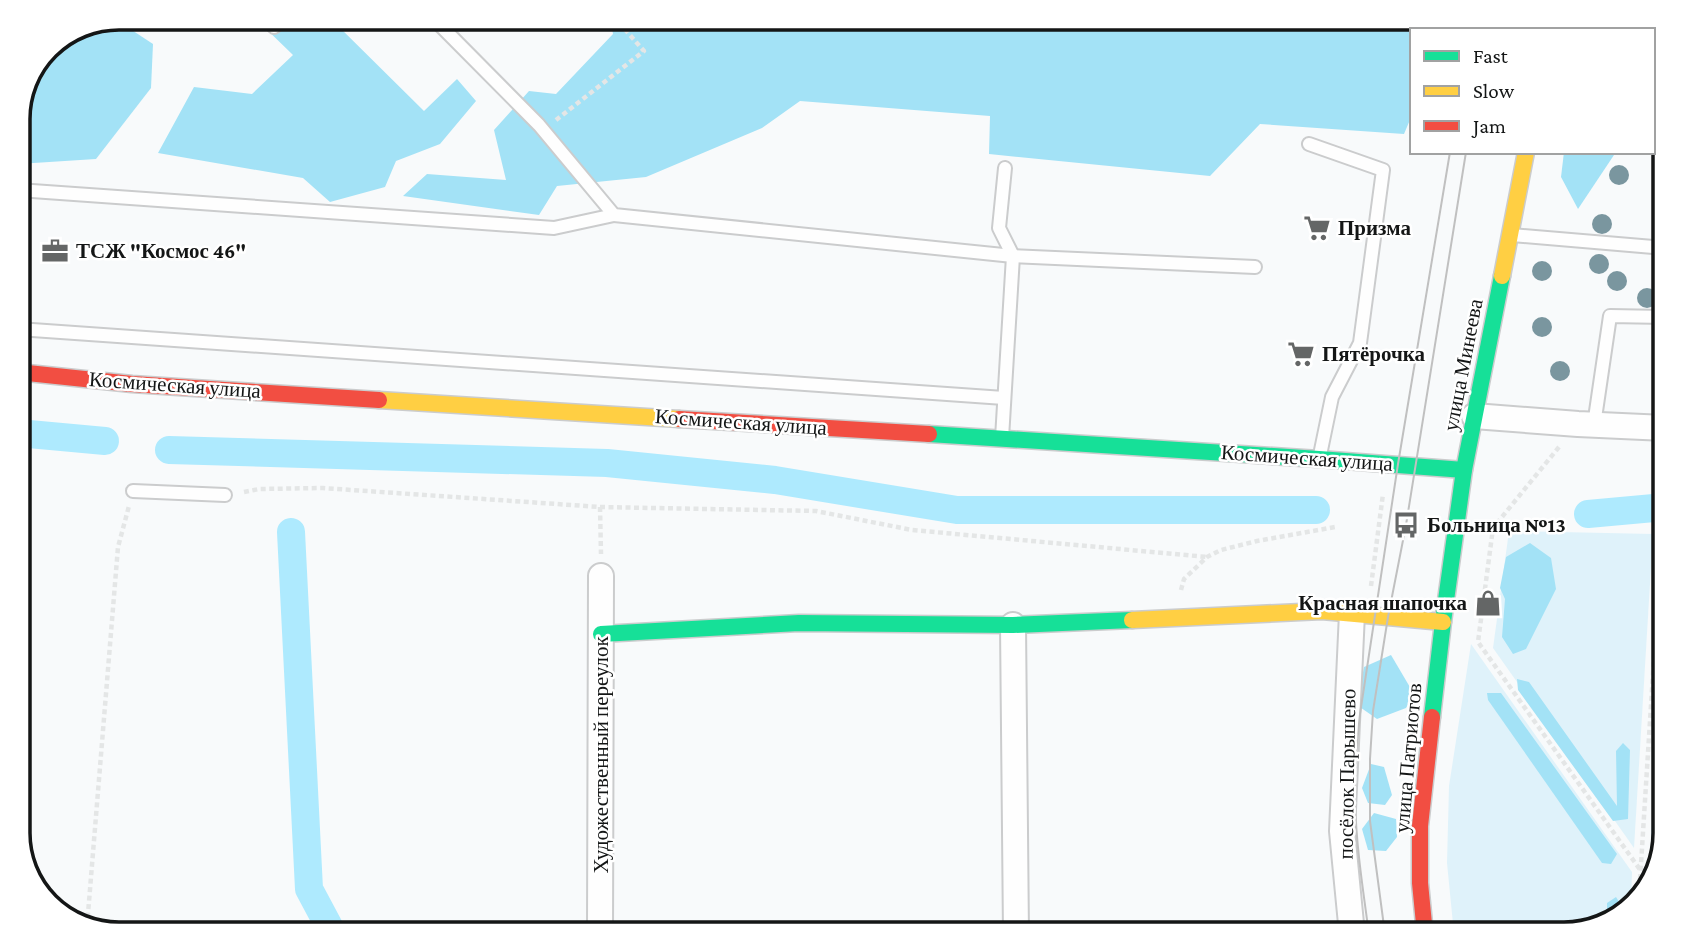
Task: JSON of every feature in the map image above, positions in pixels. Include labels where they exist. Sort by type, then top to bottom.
[{"type":"street","name":"улица Минеева","points":[[1448,587],[1464,470],[1526,154]]},
{"type":"street","name":"Космическая улица","points":[[30,373],[132,384],[1464,470]]},
{"type":"street","points":[[1474,416],[1653,427]]},
{"type":"street","name":"Художественный переулок","points":[[600,922],[601,576]]},
{"type":"street","name":"улица Патриотов","points":[[1424,922],[1420,883],[1420,827],[1448,587]]},
{"type":"street","points":[[601,634],[799,623],[1013,625],[1322,611],[1443,622]]},
{"type":"street","name":"посёлок Парышево","points":[[1351,922],[1342,831],[1359,614]]},
{"type":"street","points":[[1013,625],[1016,922]]},
{"type":"lane","points":[[444,30],[544,130],[614,215]]},
{"type":"lane","points":[[1309,144],[1383,170],[1360,343],[1332,397],[1319,459]]},
{"type":"lane","points":[[1002,439],[1013,256],[999,228],[1005,168]]},
{"type":"lane","points":[[30,191],[554,228],[614,215],[1013,256],[1255,267]]},
{"type":"lane","points":[[1510,234],[1653,247]]},
{"type":"lane","points":[[1586,424],[1610,316],[1653,317]]},
{"type":"lane","points":[[30,330],[1004,398]]},
{"type":"lane","points":[[133,491],[225,495]]},
{"type":"path","points":[[544,130],[644,51],[625,30]]},
{"type":"path","points":[[1586,424],[1493,528],[1478,642],[1641,871]]},
{"type":"path","points":[[1359,614],[1387,463]]},
{"type":"path","points":[[225,495],[259,489],[323,488],[600,507],[816,511],[912,530],[1207,557]]},
{"type":"path","points":[[89,916],[118,547],[133,491]]},
{"type":"path","points":[[600,507],[601,576]]},
{"type":"path","points":[[1173,617],[1184,579],[1207,557],[1257,541],[1335,527]]},
{"type":"path","points":[[1640,879],[1653,676]]},
{"type":"shaded area","points":[[132,30],[153,44],[151,88],[96,159],[30,163],[30,113],[33,96],[45,69],[69,45],[102,31]]},
{"type":"shaded area","points":[[267,30],[342,30],[424,111],[457,79],[476,101],[440,144],[396,161],[385,187],[330,202],[303,178],[158,153],[194,87],[252,94],[293,55]]},
{"type":"shaded area","points":[[612,30],[1410,30],[1410,120],[1404,134],[1260,124],[1210,176],[989,154],[990,116],[800,101],[762,128],[646,177],[557,186],[539,215],[403,196],[427,174],[506,180],[494,130],[529,91],[556,94],[613,34]]},
{"type":"shaded area","points":[[1564,154],[1615,154],[1578,209],[1561,177]]},
{"type":"shaded area","points":[[1509,531],[1653,534],[1634,848],[1493,648]]},
{"type":"shaded area","points":[[1530,543],[1551,558],[1556,589],[1526,649],[1513,654],[1502,637],[1505,599],[1500,588],[1506,557]]},
{"type":"shaded area","points":[[1471,644],[1632,872],[1631,891],[1609,910],[1576,921],[1453,922],[1447,863],[1449,786]]},
{"type":"shaded area","points":[[1391,655],[1414,694],[1406,708],[1377,719],[1357,705],[1364,667]]},
{"type":"shaded area","points":[[1517,679],[1529,682],[1617,806],[1616,751],[1623,743],[1630,750],[1628,819],[1613,821],[1518,690]]},
{"type":"shaded area","points":[[1487,693],[1501,693],[1617,854],[1611,864],[1602,863],[1488,700]]},
{"type":"shaded area","points":[[1371,764],[1384,767],[1392,795],[1385,805],[1368,803],[1362,788]]},
{"type":"shaded area","points":[[1653,804],[1653,833],[1651,853]]},
{"type":"shaded area","points":[[1374,813],[1396,819],[1397,837],[1386,851],[1368,850],[1362,829]]},
{"type":"shaded area","points":[[1616,897],[1620,903],[1607,911],[1607,903]]},
{"type":"waterway","points":[[30,434],[105,441]]},
{"type":"waterway","points":[[169,450],[607,463],[775,480],[957,510],[1316,510]]},
{"type":"waterway","points":[[1588,514],[1653,508]]},
{"type":"waterway","points":[[291,532],[309,889],[327,922]]},
{"type":"tram line","points":[[1367,922],[1356,817],[1355,778],[1359,725],[1398,464],[1450,154]]},
{"type":"tram line","points":[[1383,922],[1370,821],[1373,711],[1466,154]]},
{"type":"traffic: fast","points":[[1432,717],[1464,470],[1502,276]]},
{"type":"traffic: fast","points":[[929,434],[1464,470]]},
{"type":"traffic: fast","points":[[601,634],[799,623],[1013,625],[1132,620]]},
{"type":"traffic: slow","points":[[1502,276],[1526,154]]},
{"type":"traffic: slow","points":[[379,400],[679,419]]},
{"type":"traffic: slow","points":[[1132,620],[1322,611],[1443,622]]},
{"type":"traffic: jam","points":[[30,373],[132,384],[379,400]]},
{"type":"traffic: jam","points":[[679,419],[929,434]]},
{"type":"traffic: jam","points":[[1424,922],[1420,883],[1420,826],[1432,717]]},
{"type":"place","name":"Призма","points":[[1317,228]]},
{"type":"place","name":"ТСЖ \"Космос 46\"","points":[[55,251]]},
{"type":"place","name":"Пятёрочка","points":[[1301,354]]},
{"type":"place","name":"Больница №13","points":[[1406,525]]},
{"type":"place","name":"Красная шапочка","points":[[1488,603]]}]
